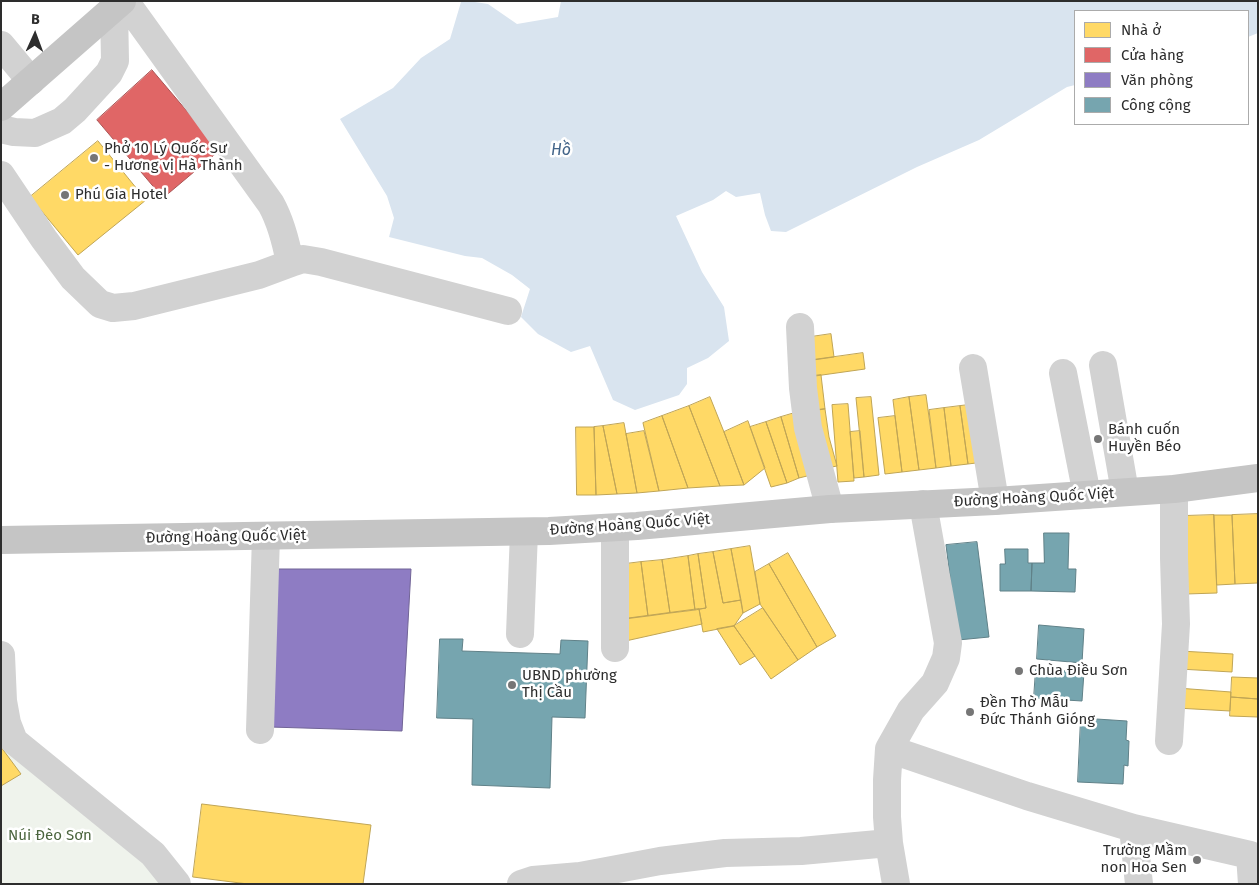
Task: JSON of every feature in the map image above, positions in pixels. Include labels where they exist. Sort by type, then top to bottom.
[{"type":"main road","points":[[1,107],[120,4]]},
{"type":"main road","name":"Đường Hoàng Quốc Việt","points":[[1,540],[524,532],[615,528],[830,509],[996,501],[1174,489],[1258,478]]},
{"type":"street","points":[[1,129],[35,133],[62,121],[75,110],[109,72],[116,61],[120,4]]},
{"type":"street","points":[[120,4],[271,204],[281,227],[290,263]]},
{"type":"street","points":[[1,45],[31,81]]},
{"type":"street","points":[[1,175],[73,278],[100,304],[113,308],[134,306],[259,275],[303,259],[321,262],[508,311]]},
{"type":"street","points":[[800,327],[803,388],[808,428],[830,509]]},
{"type":"street","points":[[1103,365],[1125,492]]},
{"type":"street","points":[[973,368],[996,501]]},
{"type":"street","points":[[1063,372],[1086,495]]},
{"type":"street","points":[[1169,741],[1176,624],[1174,489]]},
{"type":"street","points":[[896,884],[888,843],[887,789],[889,749],[910,710],[935,682],[946,658],[948,643],[923,504]]},
{"type":"street","points":[[614,648],[615,528]]},
{"type":"street","points":[[520,634],[524,532]]},
{"type":"street","points":[[260,730],[266,536]]},
{"type":"street","points":[[1,655],[3,701],[14,741],[153,854],[177,884]]},
{"type":"street","points":[[889,749],[1027,796],[1133,828],[1250,855],[1252,884]]},
{"type":"street","points":[[1133,828],[1139,884]]},
{"type":"street","points":[[521,884],[533,880],[580,876],[660,861],[725,853],[801,851],[888,843]]},
{"type":"green space","name":"Núi Đèo Sơn","points":[[19,745],[168,884],[1,884],[1,755]]},
{"type":"water","name":"Hồ","points":[[561,1],[1258,1],[1258,33],[1249,37],[1249,10],[1074,10],[1074,85],[1067,87],[979,140],[917,167],[786,232],[771,231],[760,193],[736,197],[726,191],[713,200],[676,216],[702,272],[724,307],[729,341],[708,358],[687,368],[687,384],[679,395],[635,410],[613,400],[590,346],[571,352],[538,334],[521,317],[530,289],[512,275],[482,258],[465,256],[389,237],[394,218],[387,196],[340,119],[393,88],[421,58],[450,39],[461,2],[488,4],[517,24],[558,17]]},
{"type":"building: Nhà ở","points":[[98,141],[146,200],[78,255],[30,197]]},
{"type":"building: Nhà ở","points":[[831,334],[834,357],[806,361],[804,338]]},
{"type":"building: Nhà ở","points":[[863,353],[865,369],[808,377],[806,361]]},
{"type":"building: Nhà ở","points":[[821,375],[825,409],[810,411],[805,377]]},
{"type":"building: Nhà ở","points":[[926,395],[936,468],[919,470],[909,397]]},
{"type":"building: Nhà ở","points":[[710,397],[744,485],[720,486],[689,406]]},
{"type":"building: Nhà ở","points":[[871,397],[879,475],[864,477],[856,398]]},
{"type":"building: Nhà ở","points":[[909,397],[919,470],[902,472],[893,400]]},
{"type":"building: Nhà ở","points":[[848,404],[854,481],[838,482],[832,405]]},
{"type":"building: Nhà ở","points":[[977,404],[984,462],[968,464],[960,406]]},
{"type":"building: Nhà ở","points":[[689,406],[720,486],[688,488],[662,416]]},
{"type":"building: Nhà ở","points":[[960,406],[968,464],[951,466],[944,408]]},
{"type":"building: Nhà ở","points":[[944,408],[951,466],[936,468],[929,410]]},
{"type":"building: Nhà ở","points":[[825,409],[829,437],[837,466],[822,469],[810,411]]},
{"type":"building: Nhà ở","points":[[798,412],[815,474],[799,478],[781,417]]},
{"type":"building: Nhà ở","points":[[662,416],[688,488],[659,491],[643,423]]},
{"type":"building: Nhà ở","points":[[895,416],[902,472],[885,474],[878,418]]},
{"type":"building: Nhà ở","points":[[781,417],[799,478],[787,483],[766,422]]},
{"type":"building: Nhà ở","points":[[748,421],[765,468],[744,485],[724,432]]},
{"type":"building: Nhà ở","points":[[766,422],[787,483],[771,487],[750,427]]},
{"type":"building: Nhà ở","points":[[624,423],[637,493],[617,494],[603,426]]},
{"type":"building: Nhà ở","points":[[603,426],[617,494],[596,495],[594,427]]},
{"type":"building: Nhà ở","points":[[576,427],[594,427],[596,495],[577,495]]},
{"type":"building: Nhà ở","points":[[644,431],[659,491],[637,493],[626,434]]},
{"type":"building: Nhà ở","points":[[860,431],[864,477],[854,478],[850,432]]},
{"type":"building: Nhà ở","points":[[1258,514],[1258,583],[1235,584],[1232,515]]},
{"type":"building: Nhà ở","points":[[1214,515],[1232,515],[1235,584],[1217,585]]},
{"type":"building: Nhà ở","points":[[1214,515],[1217,593],[1186,594],[1183,516]]},
{"type":"building: Nhà ở","points":[[750,546],[760,604],[743,613],[731,549]]},
{"type":"building: Nhà ở","points":[[731,549],[741,600],[723,603],[713,552]]},
{"type":"building: Nhà ở","points":[[713,552],[723,603],[741,600],[743,613],[734,626],[703,632],[699,609],[706,608],[698,554]]},
{"type":"building: Nhà ở","points":[[788,553],[836,636],[817,647],[769,564]]},
{"type":"building: Nhà ở","points":[[698,554],[706,608],[695,610],[688,556]]},
{"type":"building: Nhà ở","points":[[688,556],[695,610],[670,613],[662,560]]},
{"type":"building: Nhà ở","points":[[662,560],[670,613],[648,616],[641,562]]},
{"type":"building: Nhà ở","points":[[641,562],[648,616],[624,619],[617,565]]},
{"type":"building: Nhà ở","points":[[769,564],[817,647],[798,660],[760,604],[755,572]]},
{"type":"building: Nhà ở","points":[[763,608],[798,660],[771,679],[734,626]]},
{"type":"building: Nhà ở","points":[[699,609],[702,624],[621,642],[624,619]]},
{"type":"building: Nhà ở","points":[[734,626],[755,656],[740,665],[717,629]]},
{"type":"building: Nhà ở","points":[[1180,651],[1233,654],[1232,672],[1179,669]]},
{"type":"building: Nhà ở","points":[[284,675],[393,677],[392,723],[282,721]]},
{"type":"building: Nhà ở","points":[[1232,677],[1258,678],[1258,699],[1231,697]]},
{"type":"building: Nhà ở","points":[[1177,688],[1231,692],[1230,711],[1176,708]]},
{"type":"building: Nhà ở","points":[[1231,697],[1258,699],[1258,717],[1230,716]]},
{"type":"building: Nhà ở","points":[[1,747],[21,774],[1,786]]},
{"type":"building: Nhà ở","points":[[202,804],[371,825],[363,884],[248,884],[193,877]]},
{"type":"building: Cửa hàng","points":[[152,70],[220,150],[163,198],[97,120]]},
{"type":"building: Văn phòng","points":[[273,569],[411,569],[402,731],[270,727]]},
{"type":"building: Công cộng","points":[[1044,533],[1069,533],[1068,569],[1076,569],[1075,592],[1031,591],[1032,563],[1044,563]]},
{"type":"building: Công cộng","points":[[977,542],[989,637],[958,640],[946,545]]},
{"type":"building: Công cộng","points":[[1005,549],[1028,549],[1028,563],[1032,563],[1031,591],[1000,591],[1000,564],[1005,564]]},
{"type":"building: Công cộng","points":[[1039,625],[1084,629],[1082,663],[1037,659]]},
{"type":"building: Công cộng","name":"UBND phường Thị Cầu","points":[[440,639],[463,639],[462,651],[560,654],[561,640],[588,641],[585,718],[552,717],[550,788],[472,785],[473,719],[437,718]]},
{"type":"building: Công cộng","points":[[1036,669],[1084,672],[1082,701],[1034,698]]},
{"type":"building: Công cộng","points":[[1081,718],[1127,721],[1126,740],[1129,741],[1128,766],[1124,765],[1123,784],[1078,782]]},
{"type":"place","name":"Phở 10 Lý Quốc Sư - Hương vị Hà Thành","points":[[94,158]]},
{"type":"place","name":"Phú Gia Hotel","points":[[65,195]]},
{"type":"place","name":"Bánh cuốn Huyền Béo","points":[[1098,439]]},
{"type":"place","name":"Chùa Điều Sơn","points":[[1019,671]]},
{"type":"place","name":"UBND phường Thị Cầu","points":[[512,685]]},
{"type":"place","name":"Đền Thờ Mẫu Đức Thánh Gióng","points":[[970,712]]},
{"type":"place","name":"Trường Mầm non Hoa Sen","points":[[1197,860]]}]
